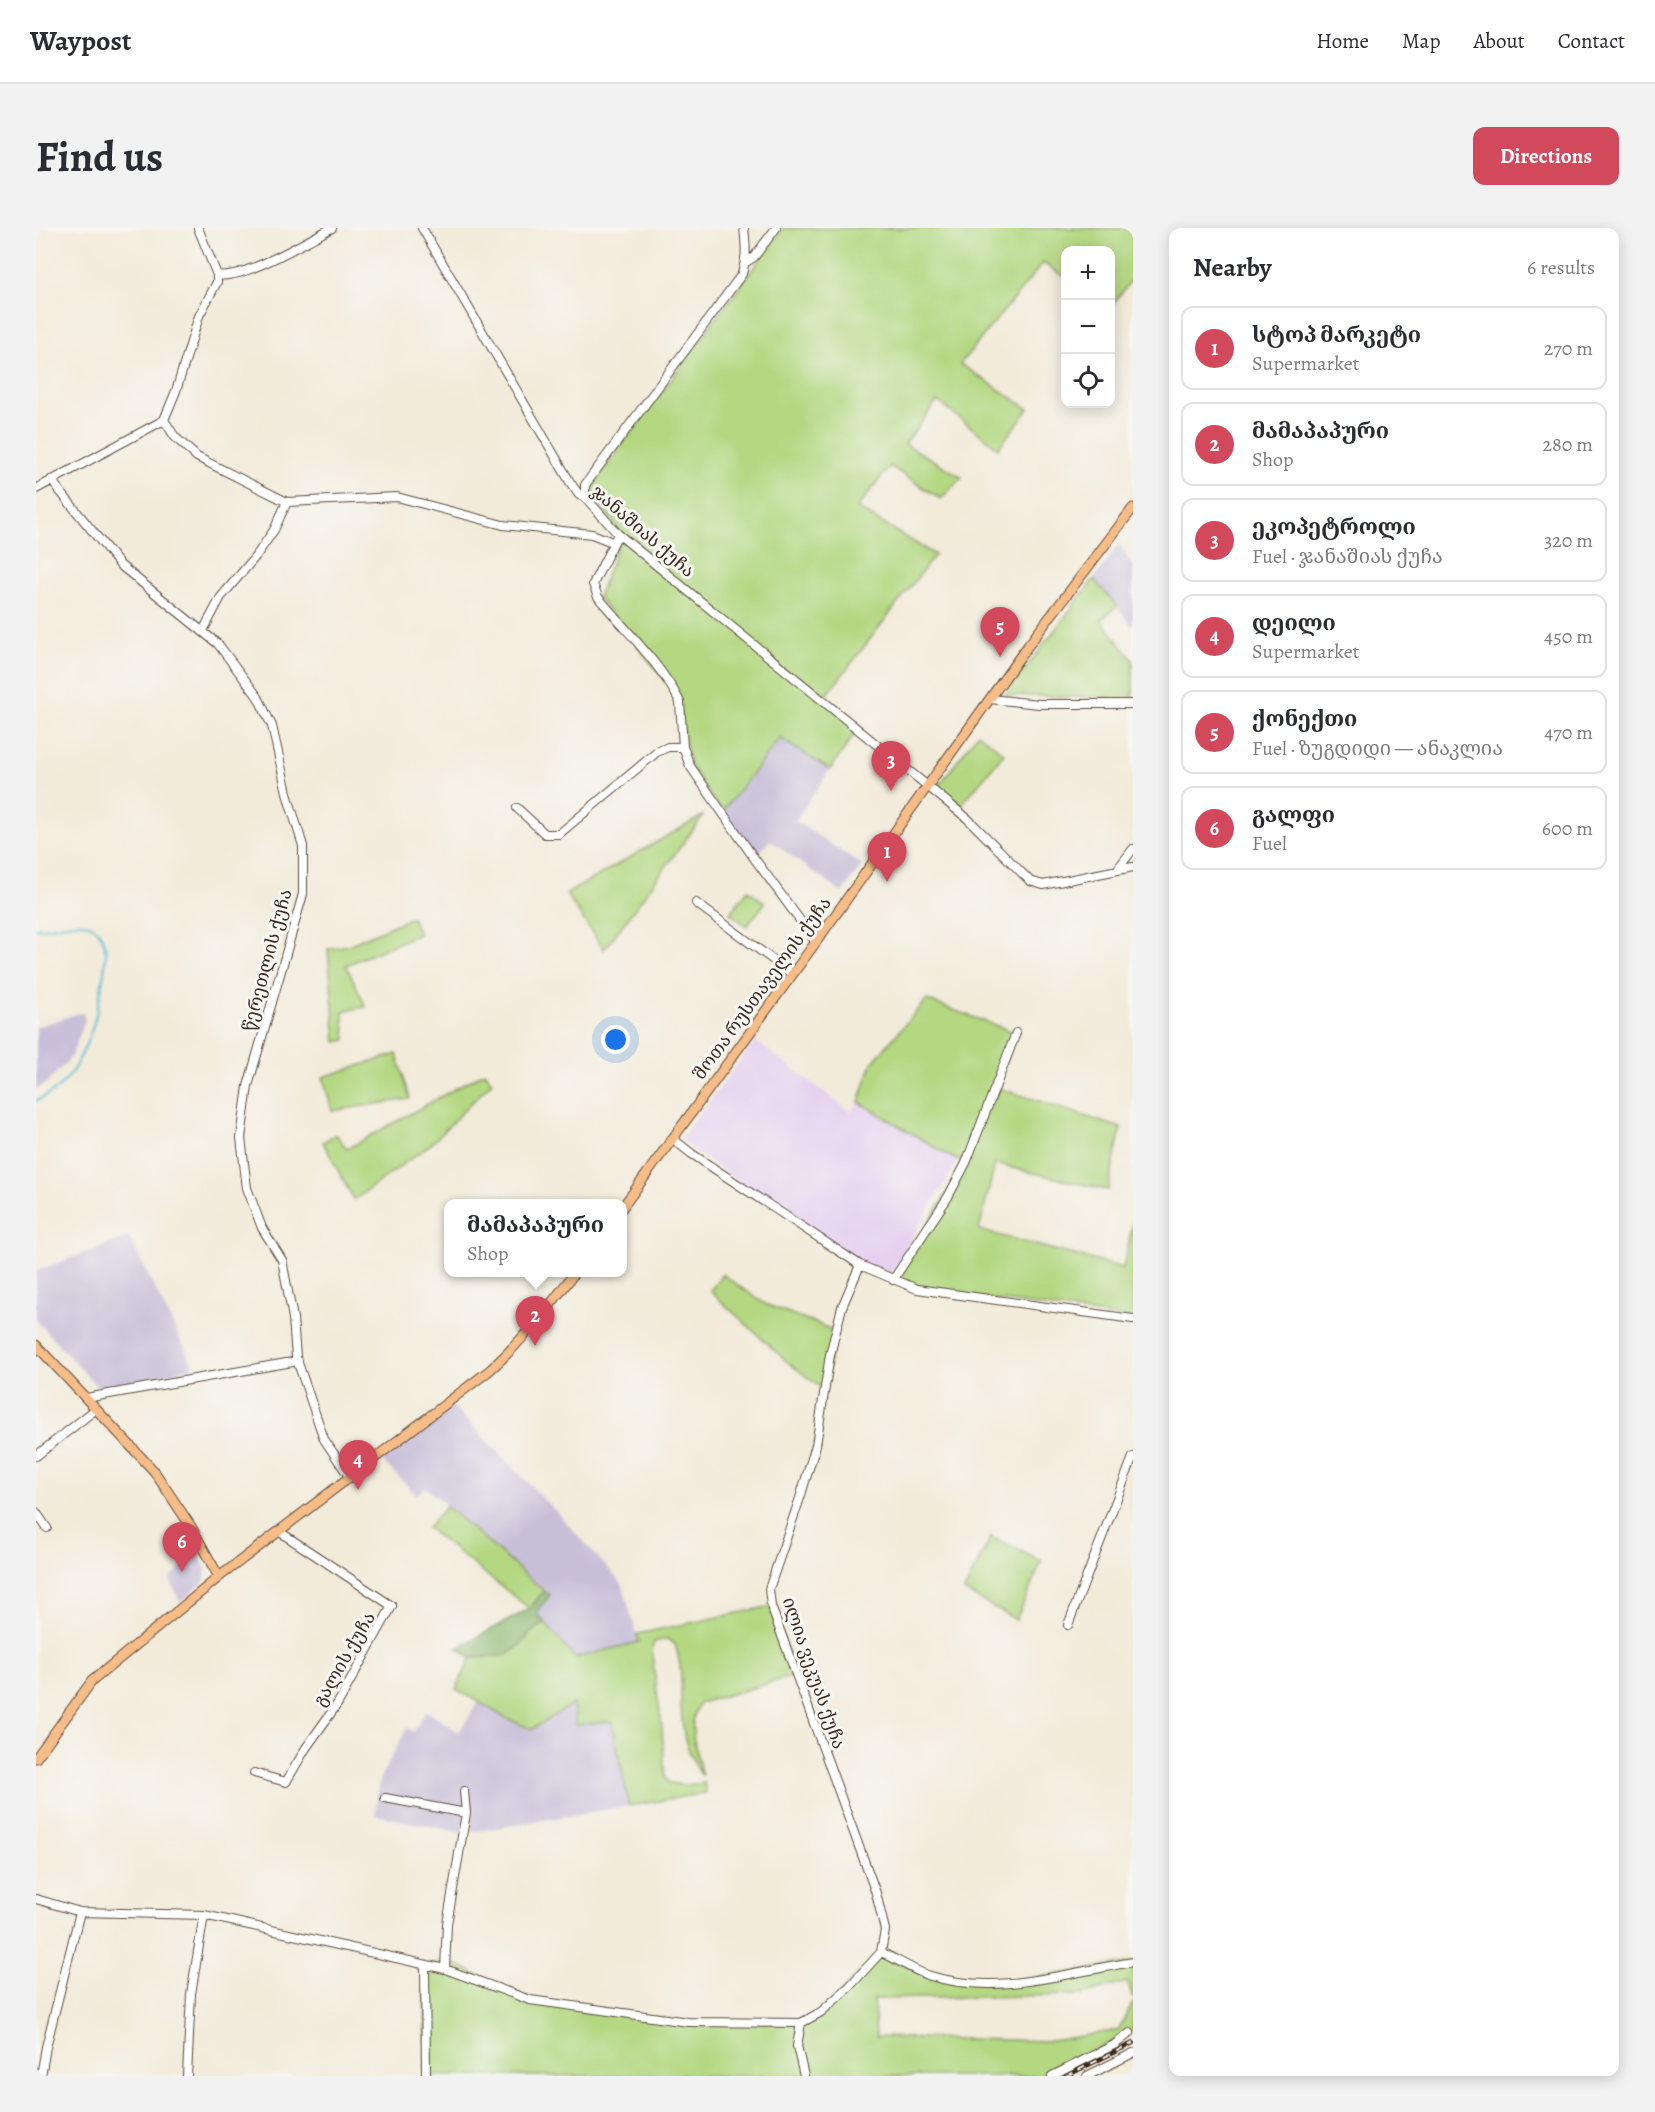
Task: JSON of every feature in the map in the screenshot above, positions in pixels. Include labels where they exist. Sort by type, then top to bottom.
[{"type":"main road","name":"შოთა რუსთაველის ქუჩა","points":[[627,1201],[816,942],[926,786],[1133,508]]},
{"type":"main road","points":[[36,1758],[92,1681],[219,1577],[490,1370],[541,1319],[571,1277]]},
{"type":"main road","points":[[36,1345],[154,1471],[190,1525],[219,1577]]},
{"type":"street","points":[[36,489],[164,420],[176,391],[199,316],[217,282],[217,275],[198,228]]},
{"type":"street","points":[[217,275],[230,276],[250,269],[332,228]]},
{"type":"street","name":"ჯანაშიას ქუჩა","points":[[422,228],[570,482],[579,495],[585,497],[618,534],[968,819],[1030,881],[1043,885],[1133,867]]},
{"type":"street","points":[[585,497],[585,485],[742,274],[746,262],[747,246],[744,228]]},
{"type":"street","points":[[746,262],[754,256],[776,228]]},
{"type":"street","points":[[164,420],[175,437],[197,457],[287,502],[398,497],[503,525],[592,534],[612,542]]},
{"type":"street","name":"წერეთლის ქუჩა","points":[[51,480],[120,565],[218,644],[258,697],[272,726],[288,797],[303,846],[303,894],[248,1086],[241,1138],[248,1188],[262,1228],[282,1260],[298,1361],[324,1439],[350,1478]]},
{"type":"street","points":[[203,631],[221,597],[256,556],[274,530],[287,502]]},
{"type":"street","points":[[618,534],[593,584],[598,597],[666,679],[680,702],[683,747],[690,766],[816,942]]},
{"type":"street","points":[[990,699],[1039,704],[1133,704]]},
{"type":"street","points":[[517,808],[545,834],[559,834],[657,752],[668,747],[683,747]]},
{"type":"street","points":[[1117,870],[1133,849]]},
{"type":"street","points":[[696,903],[792,974]]},
{"type":"street","points":[[893,1280],[948,1197],[966,1163],[1016,1033]]},
{"type":"street","points":[[672,1139],[860,1265],[893,1280],[917,1289],[1133,1319]]},
{"type":"street","name":"ილია ვეკუას ქუჩა","points":[[860,1265],[842,1307],[830,1355],[816,1445],[769,1589],[771,1606],[876,1893],[885,1930],[881,1952]]},
{"type":"street","points":[[86,1398],[298,1361]]},
{"type":"street","points":[[36,1456],[96,1409]]},
{"type":"street","points":[[1068,1625],[1133,1457]]},
{"type":"street","points":[[36,1512],[47,1528]]},
{"type":"street","name":"გალის ქუჩა","points":[[254,1773],[286,1782],[306,1748],[338,1703],[392,1606],[280,1532]]},
{"type":"street","points":[[445,1969],[447,1924],[466,1813],[464,1791]]},
{"type":"street","points":[[385,1798],[466,1813]]},
{"type":"street","points":[[36,1899],[80,1912],[204,1915],[445,1969],[530,2000],[688,2022],[801,2023],[821,2012],[850,1986],[881,1952],[924,1974],[959,1983],[982,1984],[1057,1978],[1133,1962]]},
{"type":"street","points":[[41,2076],[46,2047],[80,1912]]},
{"type":"street","points":[[187,2076],[191,1994],[204,1915]]},
{"type":"street","points":[[425,1965],[426,2076]]},
{"type":"street","points":[[801,2023],[796,2046],[804,2076]]},
{"type":"street","points":[[1052,2076],[1114,2045],[1130,2032]]},
{"type":"street","points":[[1087,2076],[1105,2072],[1133,2054]]},
{"type":"shaded area","points":[[1119,544],[1133,567],[1133,627],[1094,579]]},
{"type":"shaded area","points":[[780,737],[830,770],[795,821],[862,865],[842,893],[770,840],[754,858],[722,812]]},
{"type":"shaded area","points":[[83,1012],[85,1021],[71,1057],[47,1083],[36,1089],[36,1027]]},
{"type":"shaded area","points":[[755,1041],[851,1112],[859,1102],[958,1160],[891,1274],[862,1263],[698,1154],[680,1139]]},
{"type":"shaded area","points":[[129,1237],[194,1367],[101,1391],[36,1320],[36,1271]]},
{"type":"shaded area","points":[[449,1402],[563,1519],[622,1584],[639,1642],[575,1658],[536,1612],[549,1595],[425,1487],[417,1495],[378,1457]]},
{"type":"shaded area","points":[[195,1548],[206,1569],[204,1582],[180,1603],[170,1579],[185,1563],[188,1551]]},
{"type":"shaded area","points":[[478,1702],[508,1719],[573,1704],[612,1721],[629,1806],[464,1833],[375,1815],[382,1774],[407,1728],[413,1732],[426,1711],[459,1732]]},
{"type":"green space","points":[[783,228],[1133,228],[1133,278],[1115,301],[1115,246],[1061,246],[1061,274],[1043,263],[960,364],[1029,409],[998,448],[937,401],[905,444],[962,477],[941,499],[890,466],[857,508],[935,555],[823,700],[858,729],[830,770],[780,738],[722,812],[690,766],[677,695],[598,597],[622,534],[593,496],[593,485]]},
{"type":"green space","points":[[1094,579],[1117,606],[1101,620],[1133,660],[1133,704],[1115,704],[1110,698],[1005,695]]},
{"type":"green space","points":[[978,733],[1004,753],[957,810],[938,787]]},
{"type":"green space","points":[[704,815],[604,950],[566,894]]},
{"type":"green space","points":[[748,890],[765,903],[747,926],[730,913]]},
{"type":"green space","points":[[412,917],[419,934],[346,965],[366,1007],[343,1011],[346,1040],[336,1042],[328,949],[348,945]]},
{"type":"green space","points":[[926,1000],[1016,1033],[996,1087],[1121,1128],[1108,1190],[995,1164],[979,1230],[1123,1268],[1133,1222],[1133,1319],[917,1289],[893,1280],[966,1163],[953,1158],[859,1102],[872,1063]]},
{"type":"green space","points":[[397,1054],[410,1099],[332,1111],[323,1077]]},
{"type":"green space","points":[[485,1072],[492,1082],[431,1144],[354,1200],[323,1142],[336,1134],[347,1149]]},
{"type":"green space","points":[[722,1274],[765,1304],[836,1331],[824,1390],[785,1360],[710,1291]]},
{"type":"green space","points":[[446,1506],[544,1591],[530,1609],[427,1528]]},
{"type":"green space","points":[[991,1537],[1042,1561],[1016,1620],[964,1591]]},
{"type":"green space","points":[[544,1591],[550,1595],[536,1612],[545,1623],[529,1634],[522,1644],[507,1655],[471,1658],[457,1648],[529,1609]]},
{"type":"green space","points":[[771,1606],[797,1675],[700,1703],[693,1720],[693,1729],[702,1776],[690,1753],[684,1734],[680,1666],[675,1644],[667,1639],[654,1642],[653,1663],[662,1728],[665,1777],[669,1783],[684,1785],[704,1783],[706,1793],[629,1806],[612,1721],[576,1725],[573,1704],[532,1729],[508,1719],[456,1689],[471,1658],[507,1655],[522,1644],[529,1634],[545,1623],[575,1658],[639,1642],[637,1634]]},
{"type":"green space","points":[[881,1952],[924,1974],[997,1983],[1133,1962],[1133,1999],[1127,1982],[1082,1995],[874,1999],[876,2037],[1052,2041],[1118,2030],[1133,2003],[1133,2031],[1044,2076],[426,2076],[425,1965],[449,1961],[530,2000],[688,2022],[801,2023],[821,2012]]},
{"type":"waterway","points":[[36,928],[74,923],[89,924],[100,933],[106,953],[95,1020],[84,1050],[68,1078],[51,1093],[36,1101]]},
{"type":"railway","points":[[1066,2076],[1133,2043]]},
{"type":"place","name":"ქონექთი","points":[[1000,657]]},
{"type":"place","name":"ეკოპეტროლი","points":[[891,791]]},
{"type":"place","name":"სტოპ მარკეტი","points":[[887,882]]},
{"type":"place","name":"მამაპაპური","points":[[535,1346]]},
{"type":"place","name":"დეილი","points":[[358,1490]]},
{"type":"place","name":"გალფი","points":[[182,1572]]}]
